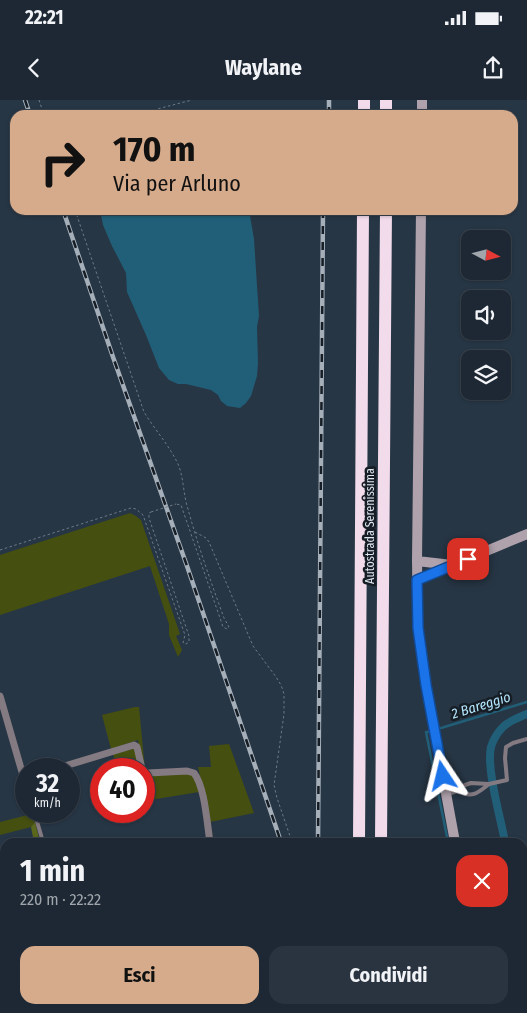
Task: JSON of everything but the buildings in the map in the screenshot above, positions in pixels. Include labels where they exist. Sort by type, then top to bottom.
[{"type":"highway","name":"Autostrada Serenissima","points":[[359,838],[363,215]]},
{"type":"highway","name":"Autostrada Serenissima","points":[[381,838],[386,215]]},
{"type":"street","points":[[421,215],[418,628],[426,685],[454,838]]},
{"type":"street","points":[[417,582],[527,534]]},
{"type":"street","points":[[417,561],[453,565]]},
{"type":"street","points":[[0,696],[20,758]]},
{"type":"street","points":[[91,758],[134,745],[137,747],[140,758]]},
{"type":"street","points":[[155,772],[187,770],[194,773],[203,797],[209,838]]},
{"type":"lane","points":[[446,795],[471,783],[489,784],[507,780],[506,747],[527,739]]},
{"type":"lane","points":[[457,791],[470,795],[481,791],[489,784]]},
{"type":"lane","points":[[37,823],[42,838]]},
{"type":"path","points":[[153,110],[192,100]]},
{"type":"path","points":[[0,550],[131,508],[136,509],[143,515],[185,633],[183,643],[186,644],[189,642],[190,636],[149,518],[149,513],[151,512],[176,504],[181,505],[223,628],[227,629],[229,627],[224,618],[185,500],[184,483],[179,466],[166,443],[144,412],[77,215]]},
{"type":"path","points":[[195,531],[210,542],[254,646],[281,685],[285,702],[274,785],[291,838]]},
{"type":"green space","points":[[130,513],[141,520],[180,634],[176,636],[182,650],[178,657],[169,635],[169,624],[150,566],[0,615],[0,555]]},
{"type":"green space","points":[[139,707],[144,758],[141,758],[138,740],[111,749],[102,715]]},
{"type":"green space","points":[[229,744],[254,813],[210,822],[198,767],[211,767],[209,746]]},
{"type":"green space","points":[[132,748],[135,749],[137,758],[114,758],[113,753]]},
{"type":"green space","points":[[187,772],[194,776],[199,792],[155,799],[155,775]]},
{"type":"green space","points":[[15,818],[15,823],[34,823],[31,827],[0,835],[0,822]]},
{"type":"green space","points":[[35,823],[39,838],[33,838],[31,827]]},
{"type":"water","points":[[101,215],[250,215],[254,239],[259,316],[257,327],[258,363],[257,376],[251,396],[240,408],[227,406],[211,390],[178,384],[169,380],[159,368],[127,292],[126,273],[103,225]]},
{"type":"waterway","name":"2 Bareggio","points":[[441,728],[527,702]]},
{"type":"waterway","points":[[504,838],[492,781],[491,747],[503,727],[527,714]]},
{"type":"waterway","name":"2 Bareggio","points":[[428,732],[426,732],[447,838]]},
{"type":"railway","points":[[25,100],[28,110]]},
{"type":"railway","points":[[329,100],[329,110]]},
{"type":"railway","points":[[65,215],[280,838]]},
{"type":"railway","points":[[318,838],[323,215]]},
{"type":"route","points":[[443,776],[426,685],[418,628],[417,580],[468,559]]}]
